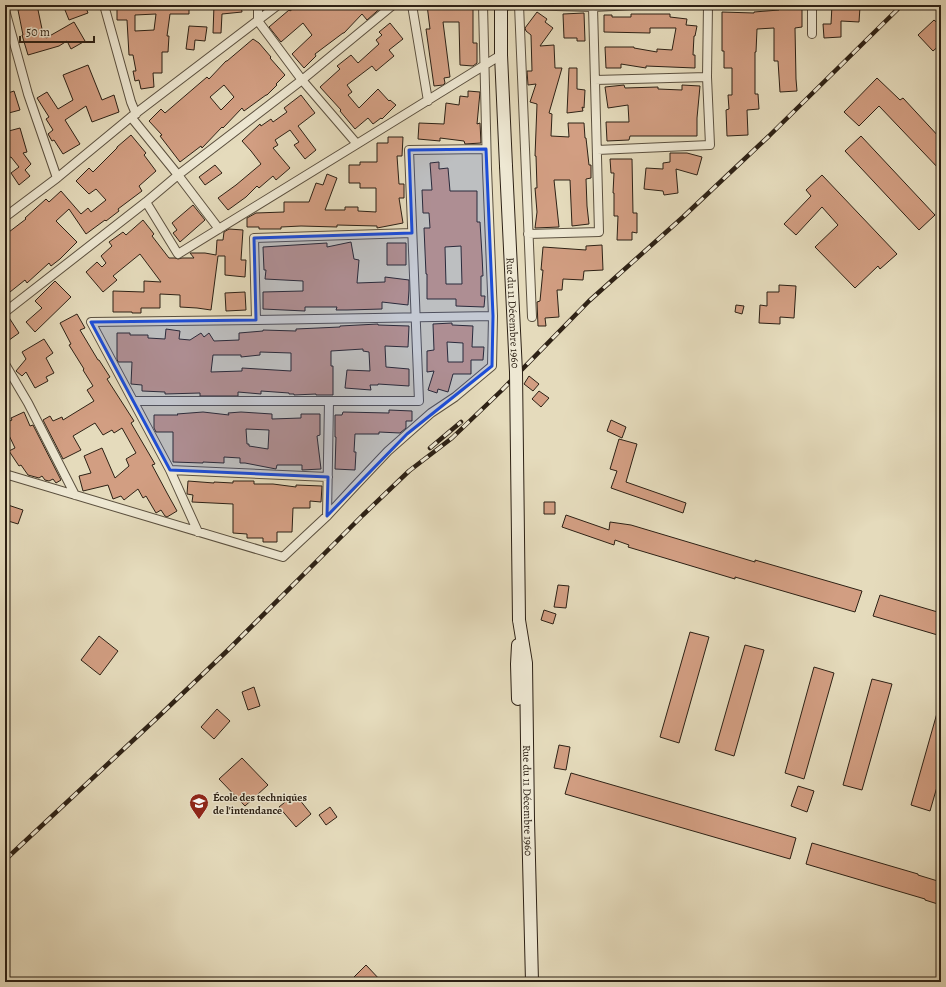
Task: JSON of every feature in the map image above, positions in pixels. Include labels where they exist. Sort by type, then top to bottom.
[{"type":"main road","name":"Rue du 11 Décembre 1960","points":[[501,5],[506,166],[516,372],[519,620],[517,664],[526,982]]},
{"type":"main road","name":"Rue du 11 Décembre 1960","points":[[519,620],[526,663],[532,982]]},
{"type":"street","points":[[104,5],[131,102],[133,116],[219,229]]},
{"type":"street","points":[[258,5],[258,21],[302,80],[356,144]]},
{"type":"street","points":[[5,217],[57,178],[133,116],[278,5]]},
{"type":"street","points":[[5,312],[146,202],[178,175],[302,80],[393,5]]},
{"type":"street","points":[[412,5],[428,101]]},
{"type":"street","points":[[5,474],[283,557],[327,516],[388,451],[431,413],[455,397],[492,366],[493,316],[486,149],[483,5]]},
{"type":"street","points":[[501,5],[593,7],[636,5]]},
{"type":"street","points":[[519,5],[532,317]]},
{"type":"street","points":[[597,150],[710,145],[706,77],[708,5]]},
{"type":"street","points":[[812,5],[812,34]]},
{"type":"street","points":[[528,234],[599,232],[593,7]]},
{"type":"street","points":[[5,10],[28,94],[57,178]]},
{"type":"street","points":[[146,202],[178,254],[502,55]]},
{"type":"street","points":[[595,80],[706,77]]},
{"type":"street","points":[[134,401],[420,401],[409,150],[486,149]]},
{"type":"street","points":[[256,320],[254,238],[412,233]]},
{"type":"street","points":[[198,532],[170,470],[91,322],[493,316]]},
{"type":"street","points":[[5,364],[28,403],[75,495]]},
{"type":"street","points":[[327,516],[329,402]]},
{"type":"street","points":[[170,470],[328,477]]},
{"type":"highlighted area","points":[[486,149],[493,316],[492,366],[407,434],[327,516],[328,477],[170,470],[91,322],[256,320],[254,238],[412,233],[409,150]]},
{"type":"building","points":[[22,5],[37,5],[42,29],[46,38],[74,22],[85,41],[71,49],[67,41],[59,46],[28,55],[22,35],[18,10],[23,9]]},
{"type":"building","points":[[63,5],[85,5],[88,13],[69,20]]},
{"type":"building","points":[[117,5],[189,5],[189,14],[170,14],[167,36],[169,36],[168,52],[162,52],[162,73],[153,73],[154,87],[141,89],[139,80],[135,81],[133,71],[136,71],[133,55],[129,55],[127,20],[117,20]],"holes":[[[156,14],[154,30],[135,31],[135,15]]]},
{"type":"building","points":[[214,5],[241,5],[242,12],[222,14],[221,33],[213,33]]},
{"type":"building","points":[[298,5],[384,5],[367,20],[362,14],[344,33],[315,54],[316,56],[304,68],[292,54],[312,35],[303,23],[281,42],[269,27],[289,10],[290,11]]},
{"type":"building","points":[[427,5],[444,5],[444,7],[473,6],[473,43],[477,43],[477,63],[473,66],[460,65],[459,22],[443,22],[450,77],[444,78],[445,83],[443,85],[434,86],[426,29],[430,29]]},
{"type":"building","points":[[832,5],[860,7],[859,22],[841,21],[841,37],[824,38],[823,24],[831,24]]},
{"type":"building","points":[[779,7],[786,7],[786,9],[802,9],[802,27],[795,28],[797,91],[780,92],[778,61],[774,61],[774,28],[757,29],[755,52],[755,94],[758,94],[759,109],[747,110],[748,135],[727,136],[726,110],[729,109],[728,95],[732,95],[732,68],[724,68],[724,51],[722,51],[722,12],[754,13],[779,10]]},
{"type":"building","points":[[537,12],[547,19],[545,22],[553,28],[540,46],[554,45],[555,68],[562,68],[549,113],[552,114],[551,136],[569,137],[568,123],[584,123],[589,165],[591,165],[591,178],[586,179],[589,224],[572,226],[570,180],[554,180],[559,227],[535,228],[537,212],[535,156],[537,104],[530,102],[536,84],[528,85],[527,71],[532,71],[531,35],[525,28]]},
{"type":"building","points":[[584,13],[585,41],[577,41],[577,38],[564,38],[563,14]]},
{"type":"building","points":[[631,14],[670,14],[670,17],[687,19],[686,25],[697,26],[694,36],[693,55],[695,55],[695,68],[646,66],[646,68],[621,64],[621,68],[606,68],[605,47],[634,47],[657,52],[657,49],[672,50],[676,28],[650,28],[650,33],[604,32],[604,15],[612,15],[612,17],[631,17]]},
{"type":"building","points":[[934,20],[941,26],[941,44],[933,51],[918,35]]},
{"type":"building","points":[[390,23],[403,39],[389,50],[394,56],[376,71],[372,66],[347,85],[352,92],[348,95],[359,108],[378,89],[389,101],[390,100],[396,105],[382,119],[381,118],[373,124],[368,118],[355,129],[340,111],[341,110],[320,87],[340,69],[337,66],[351,55],[358,63],[379,44],[376,40],[382,35],[379,32]]},
{"type":"building","points":[[189,26],[207,27],[205,41],[195,40],[194,50],[186,49]]},
{"type":"building","points":[[253,39],[259,43],[285,75],[267,95],[244,111],[242,108],[202,148],[201,146],[180,162],[160,136],[162,135],[149,121],[161,109],[165,113],[207,77],[209,79],[227,61]],"holes":[[[224,85],[234,97],[221,110],[210,97]]]},
{"type":"building","points":[[88,65],[102,100],[114,95],[119,112],[92,122],[86,106],[65,120],[80,144],[63,154],[48,134],[53,130],[46,119],[49,117],[37,98],[47,92],[58,109],[73,100],[63,75]]},
{"type":"building","points":[[569,68],[577,68],[577,89],[585,90],[584,108],[582,107],[583,111],[567,113]]},
{"type":"building","points":[[877,78],[900,100],[903,98],[941,139],[941,171],[879,106],[859,126],[844,112]]},
{"type":"building","points":[[624,85],[625,88],[658,87],[658,89],[682,90],[682,85],[700,86],[697,136],[630,136],[629,140],[607,141],[606,122],[629,122],[628,105],[608,108],[605,87]]},
{"type":"building","points":[[14,91],[20,110],[5,114],[5,94]]},
{"type":"building","points":[[468,91],[480,92],[477,124],[480,123],[481,143],[465,144],[464,141],[440,138],[440,141],[418,139],[419,123],[444,124],[446,103],[459,105],[460,96],[468,97]]},
{"type":"building","points":[[301,95],[315,113],[298,126],[316,150],[305,159],[294,145],[299,142],[290,130],[275,140],[278,145],[273,148],[290,168],[276,180],[273,176],[259,188],[257,186],[246,197],[228,210],[218,198],[261,164],[242,141],[260,124],[261,126],[271,119],[273,122],[287,112],[284,108]]},
{"type":"building","points":[[20,128],[27,152],[23,153],[31,164],[25,170],[30,176],[19,185],[11,173],[19,167],[11,157],[8,158],[5,146],[5,132]]},
{"type":"building","points":[[131,135],[146,153],[144,155],[156,171],[139,186],[142,191],[118,209],[119,211],[106,221],[105,220],[86,234],[69,209],[56,221],[77,242],[51,266],[49,263],[27,283],[25,280],[5,296],[5,235],[26,219],[25,218],[46,199],[49,202],[61,191],[81,214],[88,208],[91,212],[106,200],[96,189],[89,194],[76,181],[89,168],[93,172]]},
{"type":"building","points":[[861,136],[935,215],[919,230],[845,151]]},
{"type":"building","points":[[388,137],[403,137],[402,156],[397,156],[399,184],[404,184],[404,198],[399,198],[403,223],[377,228],[377,226],[337,225],[337,227],[281,227],[281,229],[259,229],[259,227],[247,227],[247,218],[256,213],[284,212],[284,202],[309,202],[316,183],[323,185],[327,174],[337,178],[325,210],[345,210],[345,207],[358,207],[358,211],[376,212],[376,188],[360,188],[360,183],[349,183],[349,165],[360,165],[360,162],[377,162],[377,143],[388,143]]},
{"type":"building","points":[[670,153],[687,153],[702,157],[697,175],[676,169],[678,193],[664,195],[663,191],[644,189],[646,168],[663,169],[663,163],[670,162]]},
{"type":"building","points":[[610,159],[632,159],[633,213],[637,213],[637,233],[632,232],[632,240],[617,240],[618,216],[614,216],[614,173],[611,173]]},
{"type":"building","points":[[439,162],[439,169],[448,168],[450,191],[477,191],[477,222],[480,222],[483,276],[481,276],[481,296],[485,296],[484,307],[456,306],[456,299],[427,299],[424,228],[430,228],[429,213],[423,213],[422,190],[432,190],[430,163]],"holes":[[[461,246],[462,284],[446,284],[445,247]]]},
{"type":"building","points":[[215,165],[222,173],[205,185],[199,177]]},
{"type":"building","points":[[822,175],[897,254],[880,269],[878,266],[855,288],[815,247],[838,225],[822,207],[796,235],[784,224],[811,196],[806,190]]},
{"type":"building","points":[[193,205],[205,220],[180,242],[173,233],[177,230],[172,223]]},
{"type":"building","points":[[143,220],[154,234],[152,236],[169,258],[178,259],[194,258],[190,253],[216,255],[217,240],[223,240],[224,232],[229,229],[243,230],[241,260],[246,260],[245,277],[225,275],[225,256],[218,256],[211,310],[180,307],[180,295],[160,294],[160,308],[141,308],[141,313],[113,312],[113,291],[144,292],[144,281],[161,282],[140,254],[113,276],[117,280],[103,292],[86,272],[97,262],[102,267],[106,263],[101,256],[112,246],[109,242],[123,232],[126,235]]},
{"type":"building","points":[[351,242],[354,259],[359,260],[357,283],[385,282],[385,277],[409,280],[408,305],[382,302],[382,309],[336,310],[337,307],[305,307],[305,311],[263,309],[263,292],[303,291],[303,281],[265,279],[266,270],[264,270],[263,247],[327,243],[327,247]]},
{"type":"building","points":[[387,243],[406,243],[406,265],[387,265]]},
{"type":"building","points":[[602,245],[603,270],[584,271],[583,280],[563,279],[562,290],[557,290],[559,317],[545,318],[546,326],[538,326],[537,302],[540,301],[543,270],[541,270],[543,247],[586,250],[586,246]]},
{"type":"building","points":[[55,281],[71,297],[35,332],[26,322],[42,308],[35,301]]},
{"type":"building","points":[[779,285],[796,286],[794,318],[780,317],[780,324],[759,323],[760,305],[767,306],[767,292],[779,292]]},
{"type":"building","points":[[245,292],[246,310],[226,311],[225,293]]},
{"type":"building","points":[[736,305],[744,306],[742,314],[735,312]]},
{"type":"building","points":[[77,314],[85,328],[80,330],[110,377],[107,379],[134,421],[131,423],[155,464],[152,465],[177,511],[167,517],[161,510],[156,513],[146,496],[143,498],[138,489],[124,500],[121,496],[113,499],[108,485],[83,491],[79,476],[91,473],[84,456],[102,448],[115,478],[129,466],[126,459],[136,453],[122,428],[114,433],[112,430],[103,435],[95,423],[73,436],[81,450],[63,459],[43,420],[50,416],[53,421],[62,417],[63,420],[94,401],[87,390],[93,386],[69,345],[71,344],[60,323]]},
{"type":"building","points":[[8,316],[19,333],[5,343],[5,317]]},
{"type":"building","points":[[452,323],[452,325],[473,326],[472,347],[484,347],[483,360],[471,360],[471,374],[453,374],[448,392],[438,389],[437,393],[428,390],[434,371],[427,372],[427,351],[434,350],[433,324]],"holes":[[[447,342],[463,343],[463,362],[448,362]]]},
{"type":"building","points":[[378,324],[409,326],[408,347],[385,346],[386,367],[409,369],[409,386],[378,384],[370,385],[371,390],[345,388],[347,370],[370,371],[369,352],[363,351],[363,349],[331,351],[331,366],[333,366],[333,395],[294,395],[289,393],[261,391],[261,394],[238,392],[238,396],[200,396],[200,393],[165,394],[165,392],[142,391],[142,385],[131,384],[132,362],[118,362],[117,359],[117,333],[148,335],[148,338],[165,339],[166,329],[180,331],[179,339],[190,340],[201,333],[204,337],[209,333],[214,341],[239,340],[239,333],[263,330],[296,331],[296,329]],"holes":[[[260,352],[291,353],[291,371],[242,368],[242,371],[211,372],[213,355],[241,355],[241,357],[260,355]]]},
{"type":"building","points":[[44,339],[53,353],[46,358],[54,373],[46,377],[48,381],[35,388],[26,372],[22,376],[16,371],[26,359],[22,352]]},
{"type":"building","points":[[529,376],[539,384],[533,391],[524,384]]},
{"type":"building","points":[[539,391],[549,398],[541,407],[532,399]]},
{"type":"building","points":[[389,410],[412,411],[412,421],[406,421],[406,428],[400,433],[379,432],[379,434],[355,434],[355,470],[335,469],[335,415],[342,415],[343,412],[389,413]]},
{"type":"building","points":[[24,412],[30,426],[33,425],[61,480],[56,483],[53,479],[49,481],[45,480],[42,476],[39,478],[28,475],[21,465],[19,466],[9,451],[15,448],[5,427],[5,423],[12,420],[11,418]]},
{"type":"building","points":[[203,412],[229,415],[228,413],[241,412],[272,414],[272,419],[301,418],[301,414],[320,414],[320,435],[317,436],[321,469],[302,470],[302,465],[277,465],[276,469],[240,463],[240,458],[224,457],[224,463],[173,462],[173,432],[156,432],[154,428],[154,415],[178,415],[177,414]],"holes":[[[246,429],[269,430],[268,449],[249,446],[249,444],[247,444]]]},
{"type":"building","points":[[611,420],[626,427],[622,438],[607,431]]},
{"type":"building","points":[[619,439],[637,444],[626,482],[686,503],[683,513],[611,488],[617,471],[610,469]]},
{"type":"building","points":[[188,481],[233,483],[233,481],[254,481],[254,484],[273,484],[296,487],[296,485],[322,486],[321,502],[310,501],[310,508],[293,508],[292,532],[277,532],[277,542],[263,542],[263,538],[247,538],[247,534],[233,533],[233,504],[192,502],[193,495],[187,494]]},
{"type":"building","points":[[544,502],[555,502],[555,514],[544,514]]},
{"type":"building","points":[[5,504],[23,510],[18,524],[5,520]]},
{"type":"building","points":[[566,515],[609,530],[610,522],[631,525],[755,562],[755,560],[862,591],[855,612],[735,577],[735,579],[628,547],[629,545],[615,540],[614,545],[562,527]]},
{"type":"building","points":[[558,585],[569,586],[566,608],[554,607]]},
{"type":"building","points":[[880,595],[941,613],[941,636],[873,616]]},
{"type":"building","points":[[544,610],[556,614],[553,624],[541,620]]},
{"type":"building","points":[[690,632],[709,637],[679,743],[660,737]]},
{"type":"building","points":[[99,636],[118,651],[100,675],[81,660]]},
{"type":"building","points":[[745,645],[764,650],[734,756],[715,750]]},
{"type":"building","points":[[814,667],[834,673],[804,779],[785,773]]},
{"type":"building","points":[[872,679],[892,684],[862,790],[843,785]]},
{"type":"building","points":[[254,687],[260,706],[248,710],[242,692]]},
{"type":"building","points":[[939,706],[941,707],[941,773],[930,811],[911,805]]},
{"type":"building","points":[[217,709],[230,721],[214,739],[201,727]]},
{"type":"building","points":[[559,745],[570,747],[566,770],[554,768]]},
{"type":"building","points":[[242,758],[268,785],[245,806],[219,779]]},
{"type":"building","points":[[571,773],[796,838],[790,859],[565,794]]},
{"type":"building","points":[[798,786],[814,791],[807,812],[791,806]]},
{"type":"building","points":[[295,794],[311,814],[296,827],[279,807]]},
{"type":"building","points":[[330,807],[337,817],[326,825],[319,815]]},
{"type":"building","points":[[812,843],[941,882],[941,905],[806,864]]},
{"type":"building","points":[[366,965],[382,982],[349,982]]},
{"type":"railway","points":[[5,860],[227,651],[409,471],[452,438],[501,391],[589,301],[683,217],[769,136],[902,5]]},
{"type":"railway","points":[[430,448],[461,422]]},
{"type":"place","name":"École des techniques de l'intendance","points":[[199,820]]}]
